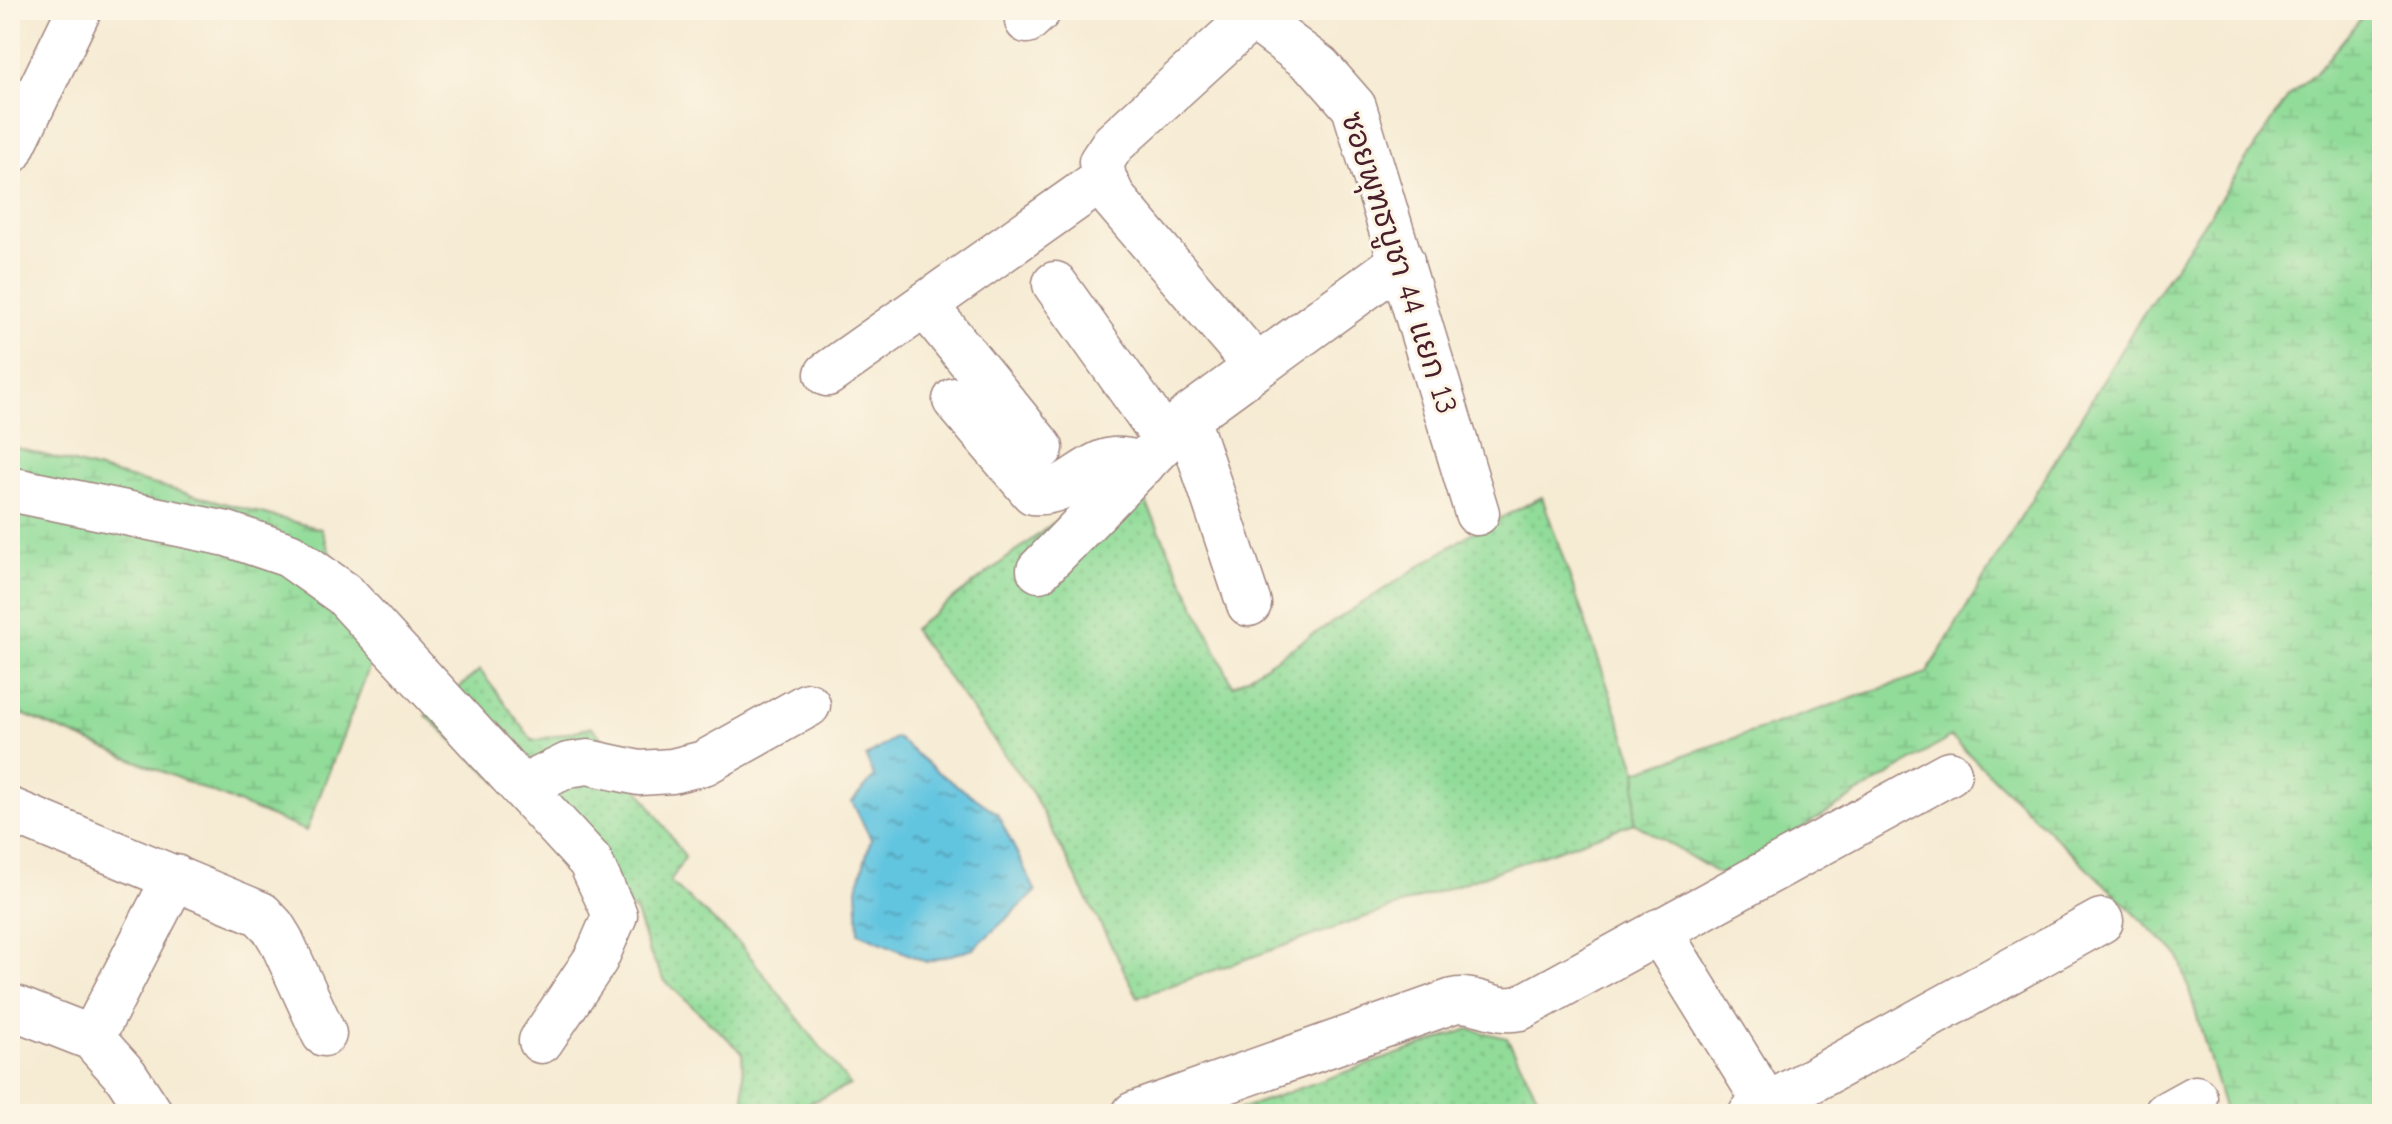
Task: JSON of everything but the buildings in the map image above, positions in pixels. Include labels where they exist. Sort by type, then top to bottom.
[{"type":"street","points":[[10,152],[79,10]]},
{"type":"street","points":[[1247,13],[1113,144],[1101,162],[1104,178],[1114,199],[1257,367]]},
{"type":"street","name":"ซอยพุทธบูชา 44 แยก 13","points":[[1247,13],[1319,67],[1354,107],[1477,513]]},
{"type":"street","points":[[827,374],[1104,178]]},
{"type":"street","points":[[1039,570],[1166,441],[1257,367],[1402,261]]},
{"type":"street","points":[[1055,284],[1166,441],[1249,604]]},
{"type":"street","points":[[925,305],[1041,448]]},
{"type":"street","points":[[955,400],[1033,492],[1047,493],[1072,483],[1104,462],[1123,459],[1166,441]]},
{"type":"street","points":[[10,489],[227,534],[289,555],[344,594],[590,861],[615,915],[596,959],[541,1041]]},
{"type":"street","points":[[523,787],[568,765],[588,762],[639,773],[672,771],[704,763],[808,705]]},
{"type":"street","points":[[1134,1114],[1453,1001],[1463,999],[1495,1010],[1520,1008],[1949,773]]},
{"type":"street","points":[[10,810],[261,914],[273,927],[324,1034]]},
{"type":"street","points":[[92,1038],[175,877]]},
{"type":"street","points":[[1659,931],[1759,1110],[2101,921]]},
{"type":"street","points":[[10,1006],[92,1038],[126,1076],[151,1114]]},
{"type":"green space","points":[[2368,10],[2382,10],[2382,1114],[2226,1114],[2179,956],[1951,737],[1723,876],[1634,823],[1637,771],[1927,673],[2138,322],[2288,97],[2315,74]]},
{"type":"green space","points":[[10,446],[321,529],[371,663],[306,831],[10,709]]},
{"type":"green space","points":[[1116,476],[1145,500],[1233,686],[1473,532],[1542,497],[1637,771],[1634,823],[1138,997],[1033,794],[913,629]]},
{"type":"green space","points":[[480,670],[533,741],[592,727],[615,754],[685,857],[670,882],[741,945],[850,1085],[786,1114],[745,1114],[742,1052],[665,981],[649,952],[636,912],[426,715]]},
{"type":"green space","points":[[1469,1029],[1507,1038],[1547,1114],[1226,1114]]},
{"type":"water","points":[[896,737],[939,773],[997,813],[1036,892],[973,949],[926,962],[859,933],[857,888],[871,839],[852,802],[874,777],[866,757]]}]
